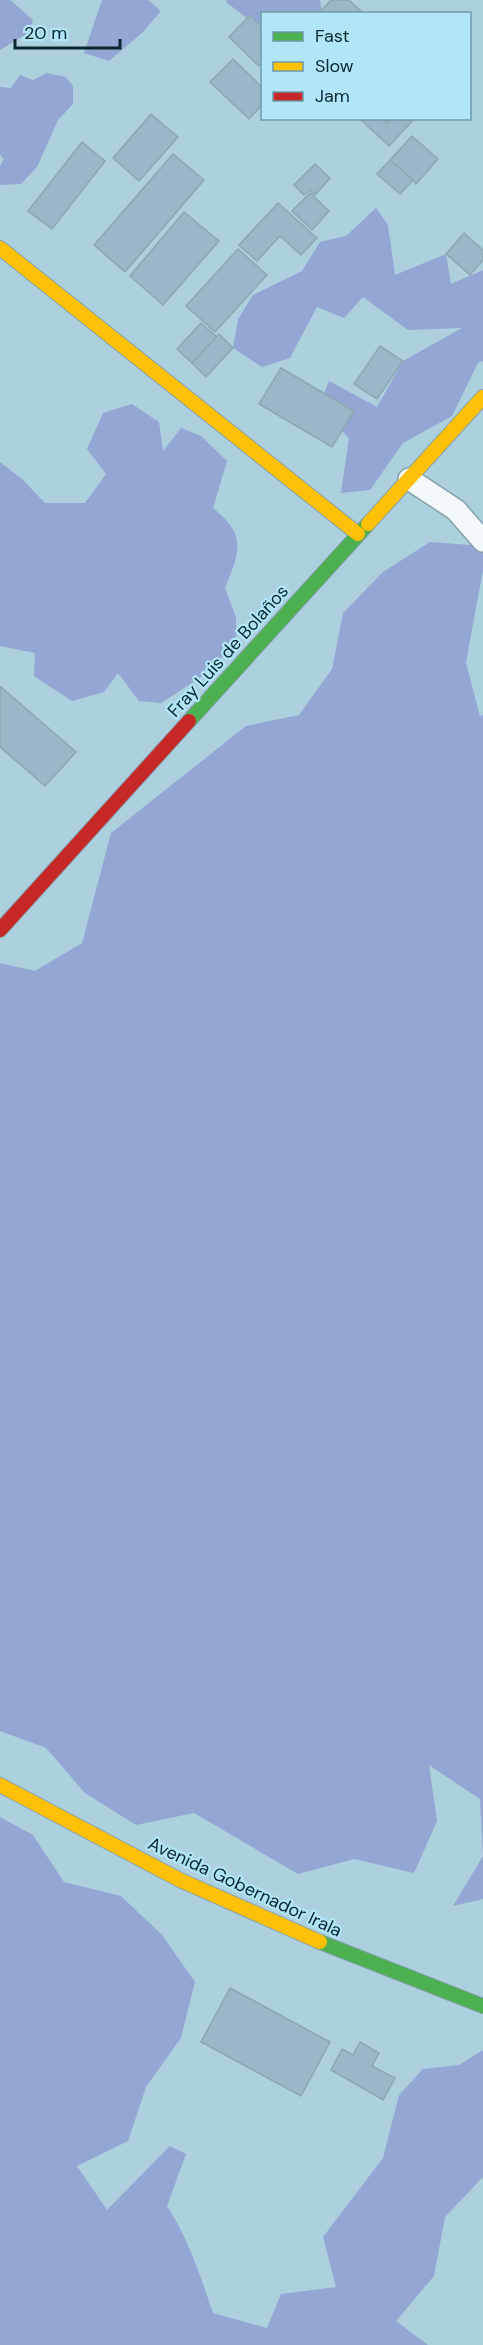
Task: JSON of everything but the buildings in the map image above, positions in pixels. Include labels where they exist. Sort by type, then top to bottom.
[{"type":"street","points":[[0,248],[358,534]]},
{"type":"street","name":"Fray Luis de Bolaños","points":[[0,930],[483,397]]},
{"type":"street","name":"Avenida Gobernador Irala","points":[[0,1785],[180,1880],[291,1932],[483,2006]]},
{"type":"lane","points":[[408,479],[456,510],[483,541]]},
{"type":"shaded area","points":[[0,0],[10,0],[33,20],[30,32],[0,50]]},
{"type":"shaded area","points":[[102,0],[148,0],[161,11],[142,33],[109,61],[84,53]]},
{"type":"shaded area","points":[[227,0],[320,0],[322,12],[261,12],[261,29],[226,2]]},
{"type":"shaded area","points":[[47,73],[66,77],[73,86],[73,104],[58,120],[37,167],[21,184],[0,185],[0,166],[4,159],[0,155],[0,87],[11,88],[20,75],[33,80]]},
{"type":"shaded area","points":[[376,208],[388,225],[395,275],[446,254],[451,284],[483,270],[483,361],[478,363],[452,416],[403,443],[370,490],[341,493],[349,438],[318,408],[329,381],[377,407],[403,361],[462,328],[408,330],[363,297],[344,318],[317,307],[290,358],[262,367],[233,348],[238,319],[253,295],[302,271],[320,242],[346,236]]},
{"type":"shaded area","points":[[132,404],[159,422],[163,451],[181,428],[201,436],[227,461],[213,508],[224,518],[236,535],[237,554],[225,588],[236,617],[236,644],[201,677],[161,703],[139,701],[118,673],[104,692],[72,701],[34,676],[35,653],[0,646],[0,462],[22,479],[45,503],[85,503],[106,474],[87,449],[103,413]]},
{"type":"shaded area","points":[[430,542],[483,546],[483,570],[466,662],[480,717],[483,714],[483,1856],[480,1799],[429,1765],[437,1821],[414,1873],[354,1859],[298,1874],[194,1813],[136,1825],[85,1793],[46,1748],[0,1731],[0,963],[35,971],[82,943],[111,833],[246,726],[299,715],[332,669],[343,613],[383,572]]},
{"type":"shaded area","points":[[0,1817],[33,1835],[64,1882],[121,1896],[162,1935],[195,1982],[181,2038],[146,2087],[128,2141],[77,2166],[107,2210],[170,2146],[186,2154],[167,2206],[188,2245],[213,2313],[267,2328],[281,2294],[336,2287],[323,2237],[383,2158],[399,2095],[423,2069],[459,2065],[483,2050],[483,2177],[445,2217],[434,2276],[396,2321],[428,2345],[0,2345]]},
{"type":"shaded area","points":[[483,1856],[483,1899],[453,1906]]},
{"type":"traffic: fast","points":[[189,721],[368,524]]},
{"type":"traffic: fast","points":[[320,1942],[483,2006]]},
{"type":"traffic: slow","points":[[0,248],[358,534]]},
{"type":"traffic: slow","points":[[368,524],[483,397]]},
{"type":"traffic: slow","points":[[0,1785],[180,1880],[320,1942]]},
{"type":"traffic: jam","points":[[0,930],[189,721]]}]
